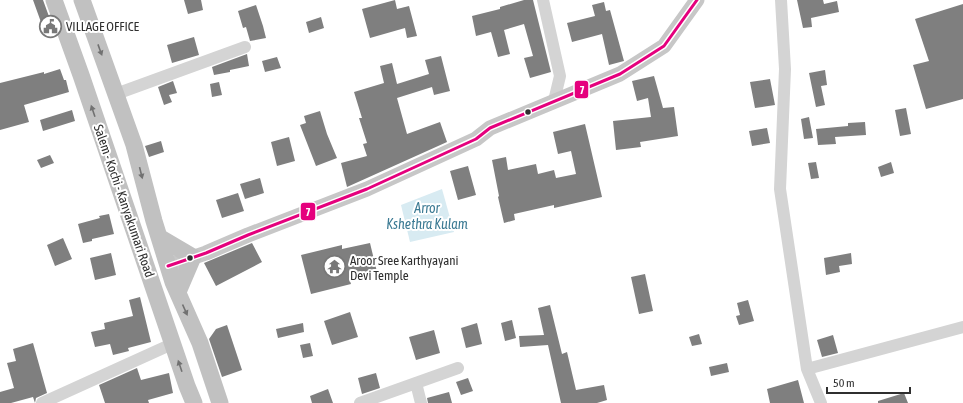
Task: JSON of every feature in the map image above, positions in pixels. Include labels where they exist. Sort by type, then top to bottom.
[{"type":"highway","name":"Salem - Kochi - Kanyakumari Road","points":[[54,0],[84,82],[172,344],[194,403]]},
{"type":"highway","name":"Salem - Kochi - Kanyakumari Road","points":[[82,0],[134,145],[154,221],[168,266],[200,343],[220,403]]},
{"type":"highway","points":[[159,237],[194,257],[178,292]]},
{"type":"main road","points":[[168,266],[367,189],[476,139],[490,128],[620,74],[664,46],[697,0]]},
{"type":"street","points":[[543,0],[560,76],[554,101]]},
{"type":"street","points":[[781,0],[785,68],[780,189],[807,369],[821,403]]},
{"type":"street","points":[[116,94],[245,47]]},
{"type":"street","points":[[807,369],[963,328]]},
{"type":"street","points":[[42,403],[172,344]]},
{"type":"street","points":[[360,403],[458,368]]},
{"type":"street","points":[[416,383],[421,403]]},
{"type":"water","name":"Arror Kshethra Kulam","points":[[442,189],[454,232],[410,242],[401,205]]},
{"type":"building","points":[[33,0],[43,0],[51,22],[42,25]]},
{"type":"building","points":[[184,0],[201,0],[203,10],[188,14]]},
{"type":"building","points":[[395,0],[397,9],[409,6],[417,36],[407,38],[405,28],[370,38],[362,9]]},
{"type":"building","points":[[524,0],[533,0],[551,72],[530,78],[524,58],[533,56],[524,24],[504,30],[510,54],[498,57],[491,32],[476,36],[472,16],[500,9],[500,7]]},
{"type":"building","points":[[797,0],[823,0],[824,4],[837,1],[839,12],[811,18],[812,27],[803,28]]},
{"type":"building","points":[[604,2],[606,11],[610,10],[624,61],[609,65],[602,34],[572,42],[567,23],[595,16],[592,5]]},
{"type":"building","points":[[963,4],[963,99],[926,109],[913,65],[929,61],[915,19]]},
{"type":"building","points":[[256,5],[266,38],[250,41],[246,27],[243,28],[238,11]]},
{"type":"building","points":[[321,17],[324,28],[309,33],[306,22]]},
{"type":"building","points":[[194,37],[199,55],[172,63],[167,45]]},
{"type":"building","points":[[247,54],[249,66],[214,75],[212,67]]},
{"type":"building","points":[[441,56],[450,91],[434,95],[432,87],[397,98],[407,134],[440,122],[447,142],[347,187],[341,163],[367,156],[363,144],[367,143],[359,118],[362,118],[354,92],[384,83],[380,66],[392,63],[397,84],[429,74],[425,60]]},
{"type":"building","points":[[277,57],[281,68],[265,72],[262,61]]},
{"type":"building","points":[[60,69],[64,80],[66,80],[69,92],[24,105],[29,122],[0,130],[0,83],[44,72],[44,74]]},
{"type":"building","points":[[825,70],[827,85],[821,86],[825,105],[816,107],[809,73]]},
{"type":"building","points":[[654,76],[663,108],[674,107],[678,136],[640,142],[641,147],[616,150],[613,121],[651,117],[648,98],[637,101],[632,81]]},
{"type":"building","points":[[770,79],[775,105],[755,108],[750,82]]},
{"type":"building","points":[[173,81],[177,93],[169,95],[172,102],[164,105],[158,87]]},
{"type":"building","points":[[219,82],[222,95],[212,97],[210,84]]},
{"type":"building","points":[[906,108],[911,134],[900,136],[895,110]]},
{"type":"building","points":[[72,110],[75,121],[43,131],[40,120]]},
{"type":"building","points":[[320,111],[327,134],[337,158],[316,166],[300,125],[306,123],[304,116]]},
{"type":"building","points":[[809,117],[813,138],[804,139],[801,119]]},
{"type":"building","points":[[865,122],[866,135],[835,137],[836,144],[818,145],[816,129],[848,126],[848,123]]},
{"type":"building","points":[[585,124],[602,197],[554,208],[554,205],[514,214],[515,220],[504,223],[492,160],[506,157],[508,170],[536,164],[538,174],[554,170],[556,178],[576,174],[571,151],[558,154],[553,132]]},
{"type":"building","points":[[767,128],[770,143],[752,146],[749,131]]},
{"type":"building","points":[[289,137],[295,161],[277,166],[271,142]]},
{"type":"building","points":[[161,141],[164,152],[149,157],[145,146]]},
{"type":"building","points":[[50,155],[54,163],[41,168],[37,160]]},
{"type":"building","points":[[816,162],[819,178],[811,179],[808,163]]},
{"type":"building","points":[[891,162],[894,173],[881,177],[878,167]]},
{"type":"building","points":[[468,166],[476,195],[458,200],[450,171]]},
{"type":"building","points":[[260,178],[264,193],[245,199],[240,184]]},
{"type":"building","points":[[238,193],[244,211],[222,218],[216,200]]},
{"type":"building","points":[[109,214],[114,234],[92,239],[92,241],[83,243],[78,224]]},
{"type":"building","points":[[63,238],[72,259],[55,266],[47,245]]},
{"type":"building","points":[[252,243],[262,262],[216,286],[204,263]]},
{"type":"building","name":"Aroor Sree Karthyayani Devi Temple","points":[[370,243],[377,272],[349,278],[351,284],[311,294],[301,255],[342,245],[342,249]]},
{"type":"building","points":[[111,253],[116,275],[95,280],[90,258]]},
{"type":"building","points":[[851,253],[852,264],[839,266],[840,272],[826,275],[824,258]]},
{"type":"building","points":[[645,274],[653,311],[639,314],[631,277]]},
{"type":"building","points":[[140,297],[151,342],[128,348],[129,351],[113,355],[110,344],[95,347],[91,332],[105,329],[104,323],[133,316],[129,300]]},
{"type":"building","points":[[748,300],[754,321],[739,325],[736,316],[740,315],[737,303]]},
{"type":"building","points":[[550,305],[562,354],[567,352],[576,390],[604,385],[607,400],[597,403],[561,403],[548,345],[520,347],[519,336],[544,335],[538,308]]},
{"type":"building","points":[[350,312],[358,337],[332,345],[324,321]]},
{"type":"building","points":[[512,320],[516,338],[505,341],[501,323]]},
{"type":"building","points":[[303,323],[304,332],[278,338],[276,329]]},
{"type":"building","points":[[477,323],[482,344],[466,348],[461,328]]},
{"type":"building","points":[[227,325],[242,370],[222,377],[209,339],[216,329]]},
{"type":"building","points":[[434,330],[440,353],[416,360],[409,337]]},
{"type":"building","points":[[699,334],[702,344],[692,346],[689,337]]},
{"type":"building","points":[[833,335],[838,353],[822,357],[817,340]]},
{"type":"building","points":[[33,343],[47,393],[36,398],[35,403],[33,397],[11,403],[0,403],[0,392],[14,388],[7,363],[16,361],[13,349]]},
{"type":"building","points":[[310,343],[313,356],[303,358],[300,345]]},
{"type":"building","points":[[727,363],[729,372],[711,376],[709,367]]},
{"type":"building","points":[[137,368],[141,380],[169,373],[173,393],[148,400],[149,403],[105,403],[99,385]]},
{"type":"building","points":[[376,373],[380,388],[362,394],[358,378]]},
{"type":"building","points":[[468,378],[473,391],[461,395],[456,382]]},
{"type":"building","points":[[798,380],[804,403],[770,403],[767,389]]},
{"type":"building","points":[[328,389],[333,403],[312,403],[310,396]]},
{"type":"building","points":[[449,392],[452,403],[428,403],[427,398]]},
{"type":"building","points":[[904,393],[908,403],[878,403],[878,401]]},
{"type":"transit line","name":"7","points":[[168,266],[206,253],[248,235],[367,189],[476,139],[490,128],[620,74],[664,46],[697,0]]},
{"type":"place","name":"VILLAGE OFFICE","points":[[50,26]]},
{"type":"place","name":"Aroor Sree Karthyayani Devi Temple","points":[[335,267]]}]
